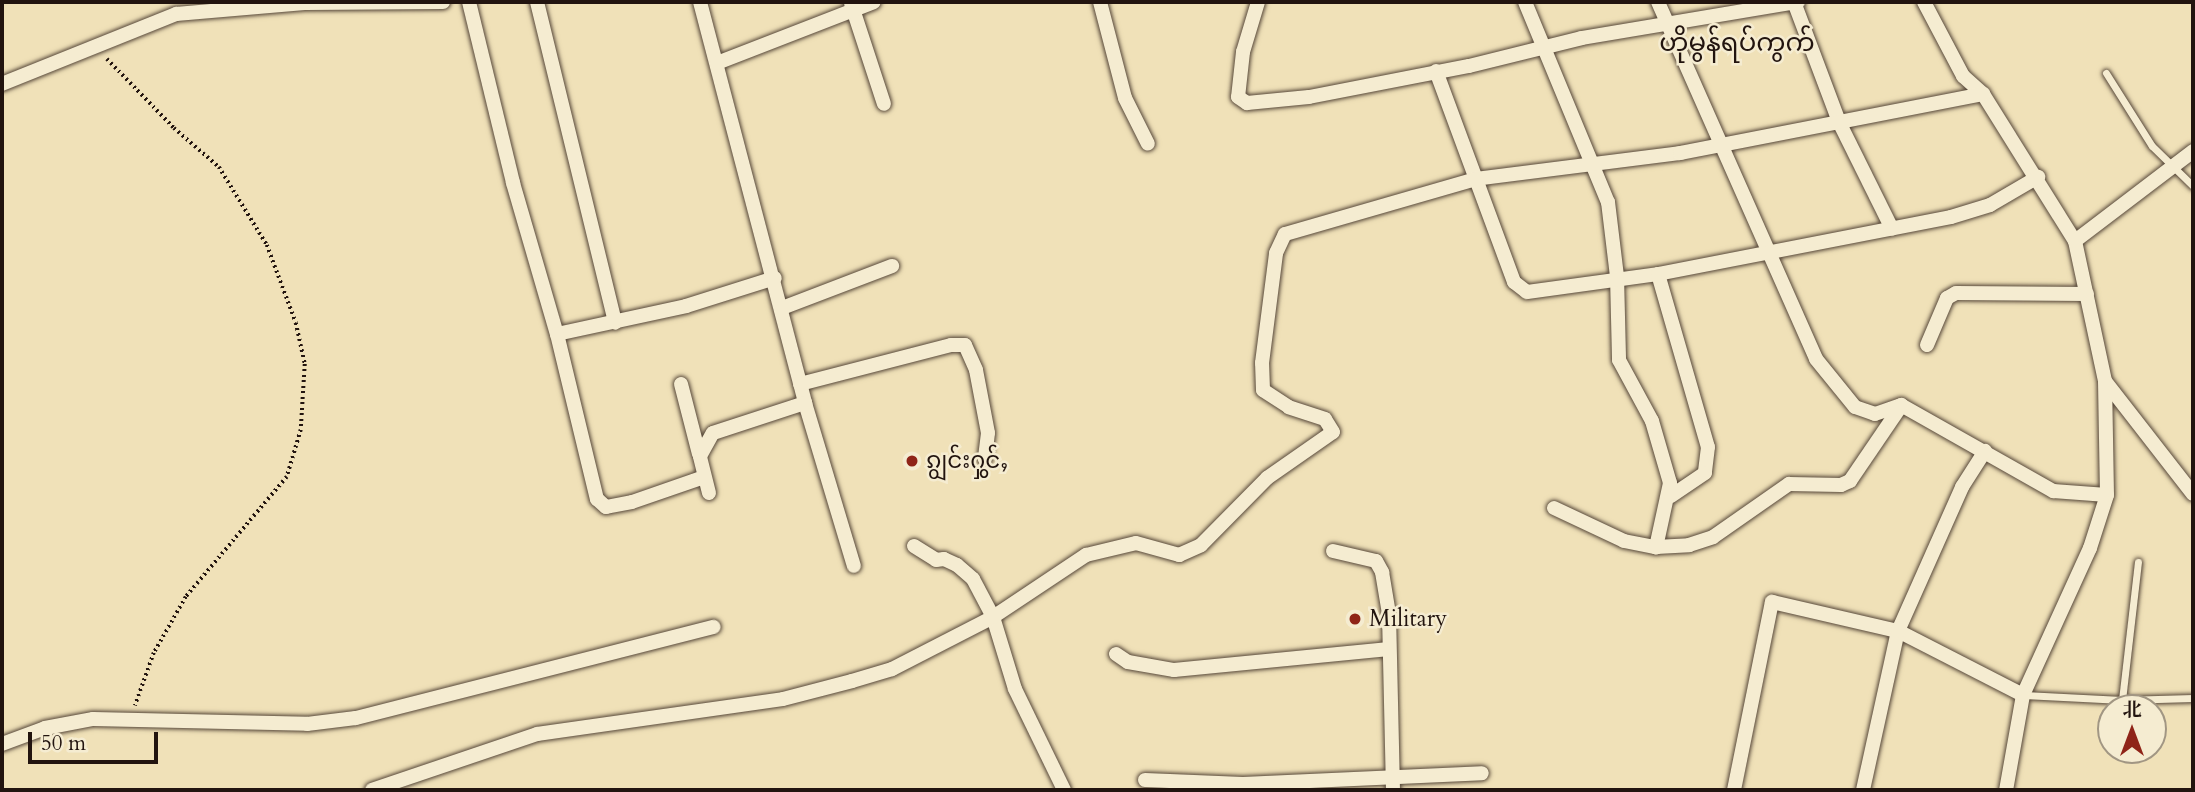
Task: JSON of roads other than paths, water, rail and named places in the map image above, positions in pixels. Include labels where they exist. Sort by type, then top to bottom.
[{"type":"street","points":[[2,84],[93,44],[176,14],[305,4],[443,2]]},
{"type":"street","points":[[469,2],[513,183],[557,334],[597,499],[607,507],[632,502],[704,477]]},
{"type":"street","points":[[537,2],[615,323]]},
{"type":"street","points":[[700,2],[775,278],[805,403],[854,566]]},
{"type":"street","points":[[717,63],[852,6],[874,2]]},
{"type":"street","points":[[1100,2],[1125,98],[1148,144]]},
{"type":"street","points":[[1258,2],[1243,52],[1238,97],[1247,103],[1310,97],[1544,46],[1796,2],[1839,122],[1892,229]]},
{"type":"street","points":[[1525,2],[1594,161],[1608,202],[1617,276],[1619,360],[1652,421],[1671,496]]},
{"type":"street","points":[[1658,2],[1765,251],[1816,359],[1855,407],[1875,414],[1901,405],[2053,491],[2107,495]]},
{"type":"street","points":[[1924,2],[1963,76],[1983,94],[2038,177],[2075,241],[2105,381],[2107,495],[2090,548],[2023,695],[2006,790]]},
{"type":"street","points":[[852,6],[884,104]]},
{"type":"street","points":[[1436,71],[1475,179],[1520,290],[1527,292],[1617,276],[1658,274],[1765,251],[1892,229],[1990,205],[2038,177]]},
{"type":"street","points":[[372,790],[537,734],[783,699],[852,681],[892,669],[993,617],[1086,555],[1136,543],[1179,555],[1194,548],[1211,537],[1267,478],[1331,436],[1333,428],[1325,419],[1289,407],[1264,390],[1262,363],[1278,241],[1285,234],[1475,179],[1721,145],[1983,94]]},
{"type":"street","points":[[2075,241],[2193,152]]},
{"type":"street","points":[[782,308],[892,266]]},
{"type":"street","points":[[1656,547],[1658,524],[1671,496],[1704,473],[1708,447],[1658,274]]},
{"type":"street","points":[[557,334],[615,323],[775,278]]},
{"type":"street","points":[[1927,345],[1947,299],[1956,293],[2087,294]]},
{"type":"street","points":[[800,384],[965,345],[976,370],[988,433],[985,459]]},
{"type":"street","points":[[2105,381],[2193,492]]},
{"type":"street","points":[[681,384],[709,492]]},
{"type":"street","points":[[699,456],[713,433],[805,403]]},
{"type":"street","points":[[1554,508],[1624,541],[1656,547],[1689,545],[1713,537],[1789,484],[1841,485],[1850,481],[1901,405]]},
{"type":"street","points":[[1863,790],[1898,631],[1962,487],[1984,451]]},
{"type":"street","points":[[914,546],[936,560],[944,559],[957,565],[973,579],[993,617],[1015,689],[1064,790]]},
{"type":"street","points":[[1333,551],[1377,561],[1389,614],[1393,785]]},
{"type":"street","points":[[1734,790],[1772,602],[1898,631],[2023,695]]},
{"type":"street","points":[[2,744],[45,728],[93,719],[307,724],[356,718],[714,627]]},
{"type":"street","points":[[1116,654],[1128,662],[1174,670],[1389,649]]},
{"type":"street","points":[[1145,780],[1393,785],[1482,773]]},
{"type":"lane","points":[[2106,73],[2146,137],[2193,186]]},
{"type":"lane","points":[[2123,694],[2138,562]]},
{"type":"lane","points":[[2023,695],[2097,699]]},
{"type":"lane","points":[[2167,699],[2193,698]]},
{"type":"place","name":"ၵျွင်းႁွင်ႇ","points":[[912,461]]},
{"type":"place","name":"Military","points":[[1355,619]]},
{"type":"district","name":"ဟိုမွန်ရပ်ကွက်","points":[[1737,43]]}]
